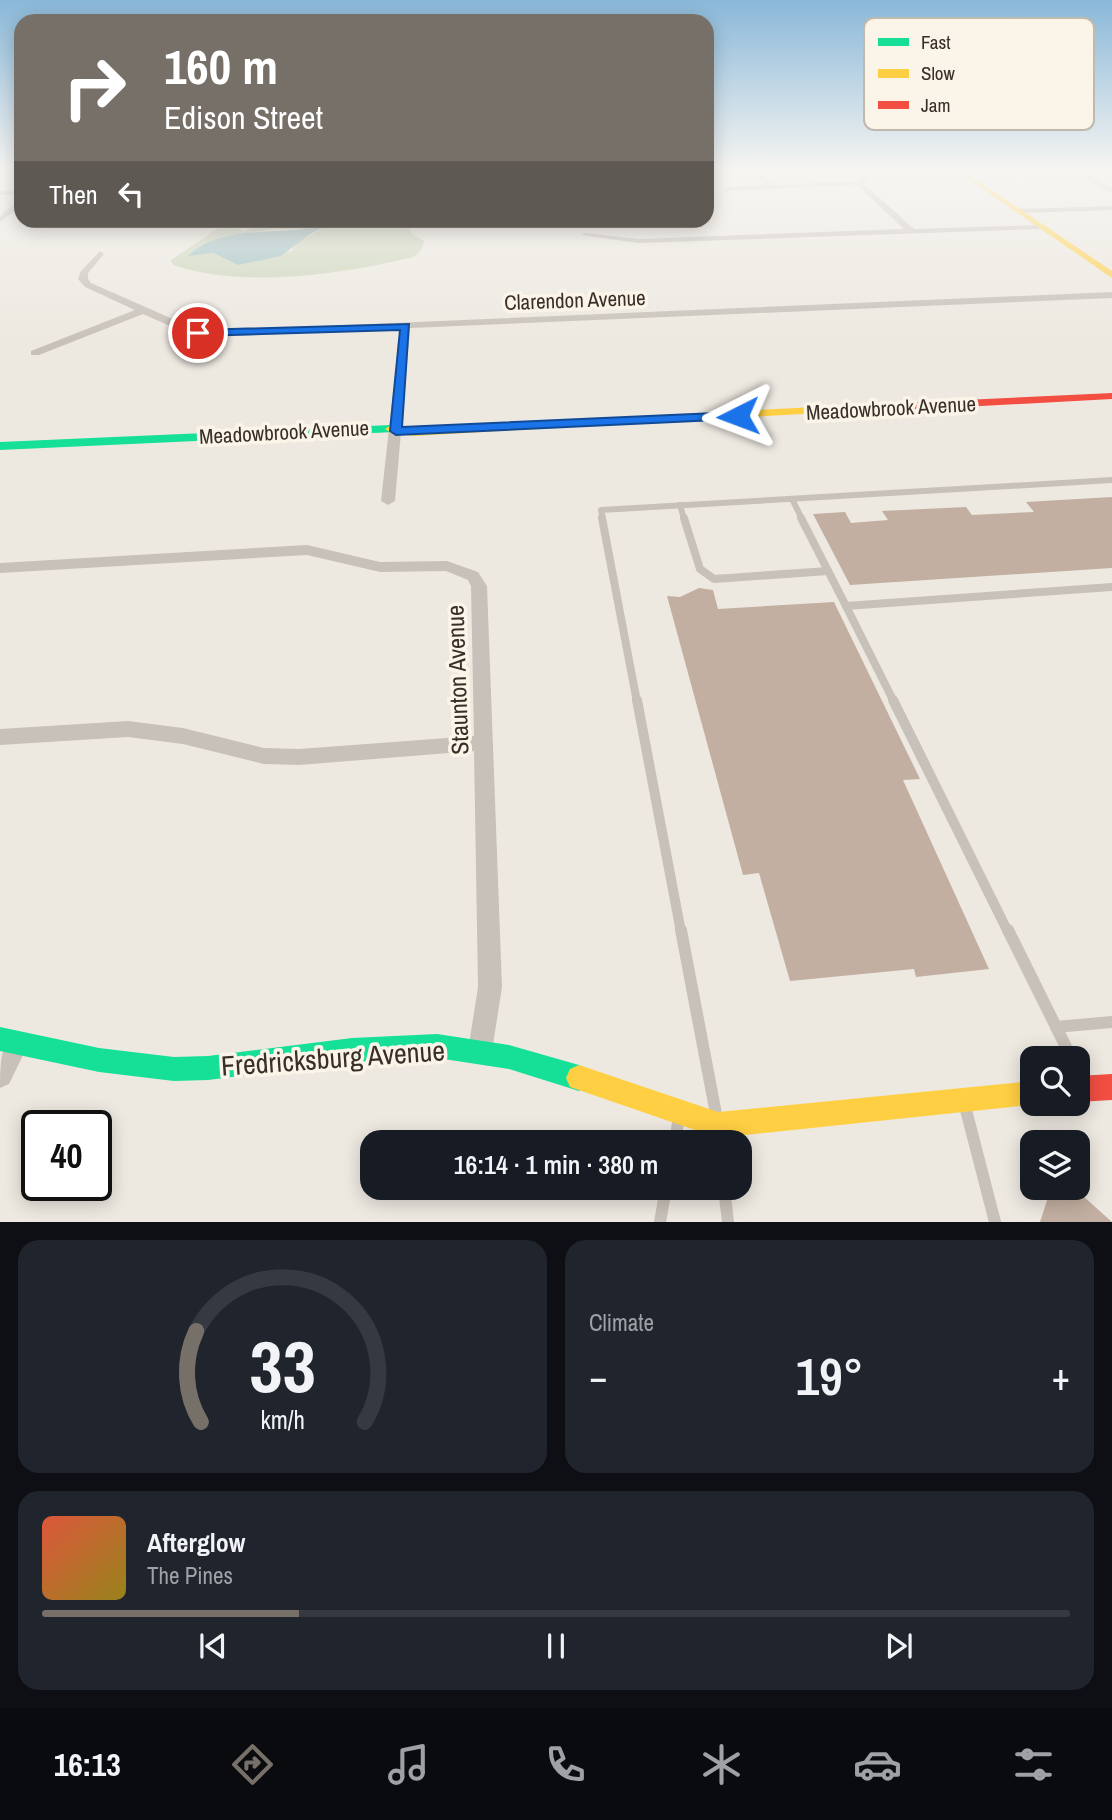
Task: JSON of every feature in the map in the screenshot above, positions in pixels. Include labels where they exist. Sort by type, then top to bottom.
[{"type":"street","points":[[907,227],[911,231]]},
{"type":"street","points":[[585,235],[639,241],[1040,227]]},
{"type":"street","points":[[1041,227],[1112,275]]},
{"type":"street","name":"Clarendon Avenue","points":[[100,254],[84,273],[83,279],[88,285],[190,331],[207,334],[1112,295]]},
{"type":"street","points":[[35,353],[144,310]]},
{"type":"street","points":[[388,501],[405,326]]},
{"type":"street","name":"Meadowbrook Avenue","points":[[0,446],[380,427],[396,431],[1112,397]]},
{"type":"street","name":"Staunton Avenue","points":[[0,568],[307,550],[380,567],[447,566],[473,576],[479,586],[490,987],[480,1051]]},
{"type":"street","points":[[0,737],[128,729],[183,736],[264,756],[299,757],[483,743]]},
{"type":"street","points":[[0,1075],[8,1041]]},
{"type":"street","name":"Fredricksburg Avenue","points":[[8,1041],[152,1068],[201,1069],[369,1050],[436,1046],[480,1051],[546,1068],[718,1130],[1020,1095]]},
{"type":"street","points":[[1090,1085],[1112,1087]]},
{"type":"lane","points":[[718,1130],[601,510],[1112,480]]},
{"type":"lane","points":[[792,499],[1066,1046]]},
{"type":"lane","points":[[680,505],[700,569],[713,579],[828,571]]},
{"type":"lane","points":[[846,606],[1112,587]]},
{"type":"lane","points":[[1056,1027],[1112,1022]]},
{"type":"lane","points":[[964,1101],[995,1222]]},
{"type":"lane","points":[[677,1130],[680,1115]]},
{"type":"lane","points":[[660,1222],[664,1200]]},
{"type":"lane","points":[[725,1200],[728,1222]]},
{"type":"green space","points":[[219,228],[238,228],[243,232],[252,228],[310,228],[272,229],[233,236],[189,255],[213,253],[239,265],[291,251],[298,242],[323,228],[409,228],[411,233],[424,241],[421,251],[413,257],[325,273],[230,276],[173,265],[171,260]]},
{"type":"water","points":[[323,228],[313,232],[281,256],[238,265],[213,253],[188,256],[214,240],[228,236]]},
{"type":"building","points":[[1112,497],[1112,568],[850,585],[813,514],[845,512],[851,523],[888,520],[882,511],[966,507],[972,515],[1034,512],[1026,502]]},
{"type":"building","points":[[699,588],[713,590],[718,609],[834,602],[920,779],[903,780],[989,969],[916,977],[914,969],[790,981],[759,873],[743,875],[667,596],[680,597]]},
{"type":"building","points":[[1047,1200],[1087,1200],[1112,1222],[1040,1222]]},
{"type":"traffic: fast","points":[[0,446],[391,429]]},
{"type":"traffic: fast","points":[[0,1039],[99,1060],[174,1069],[208,1068],[352,1050],[437,1046],[509,1057],[579,1078]]},
{"type":"traffic: slow","points":[[1042,227],[1112,275]]},
{"type":"traffic: slow","points":[[391,429],[414,432],[834,410]]},
{"type":"traffic: slow","points":[[579,1078],[718,1125],[1020,1095]]},
{"type":"traffic: jam","points":[[834,410],[1112,396]]},
{"type":"traffic: jam","points":[[1090,1088],[1112,1087]]},
{"type":"route","points":[[198,333],[405,326],[396,431],[738,416]]}]
